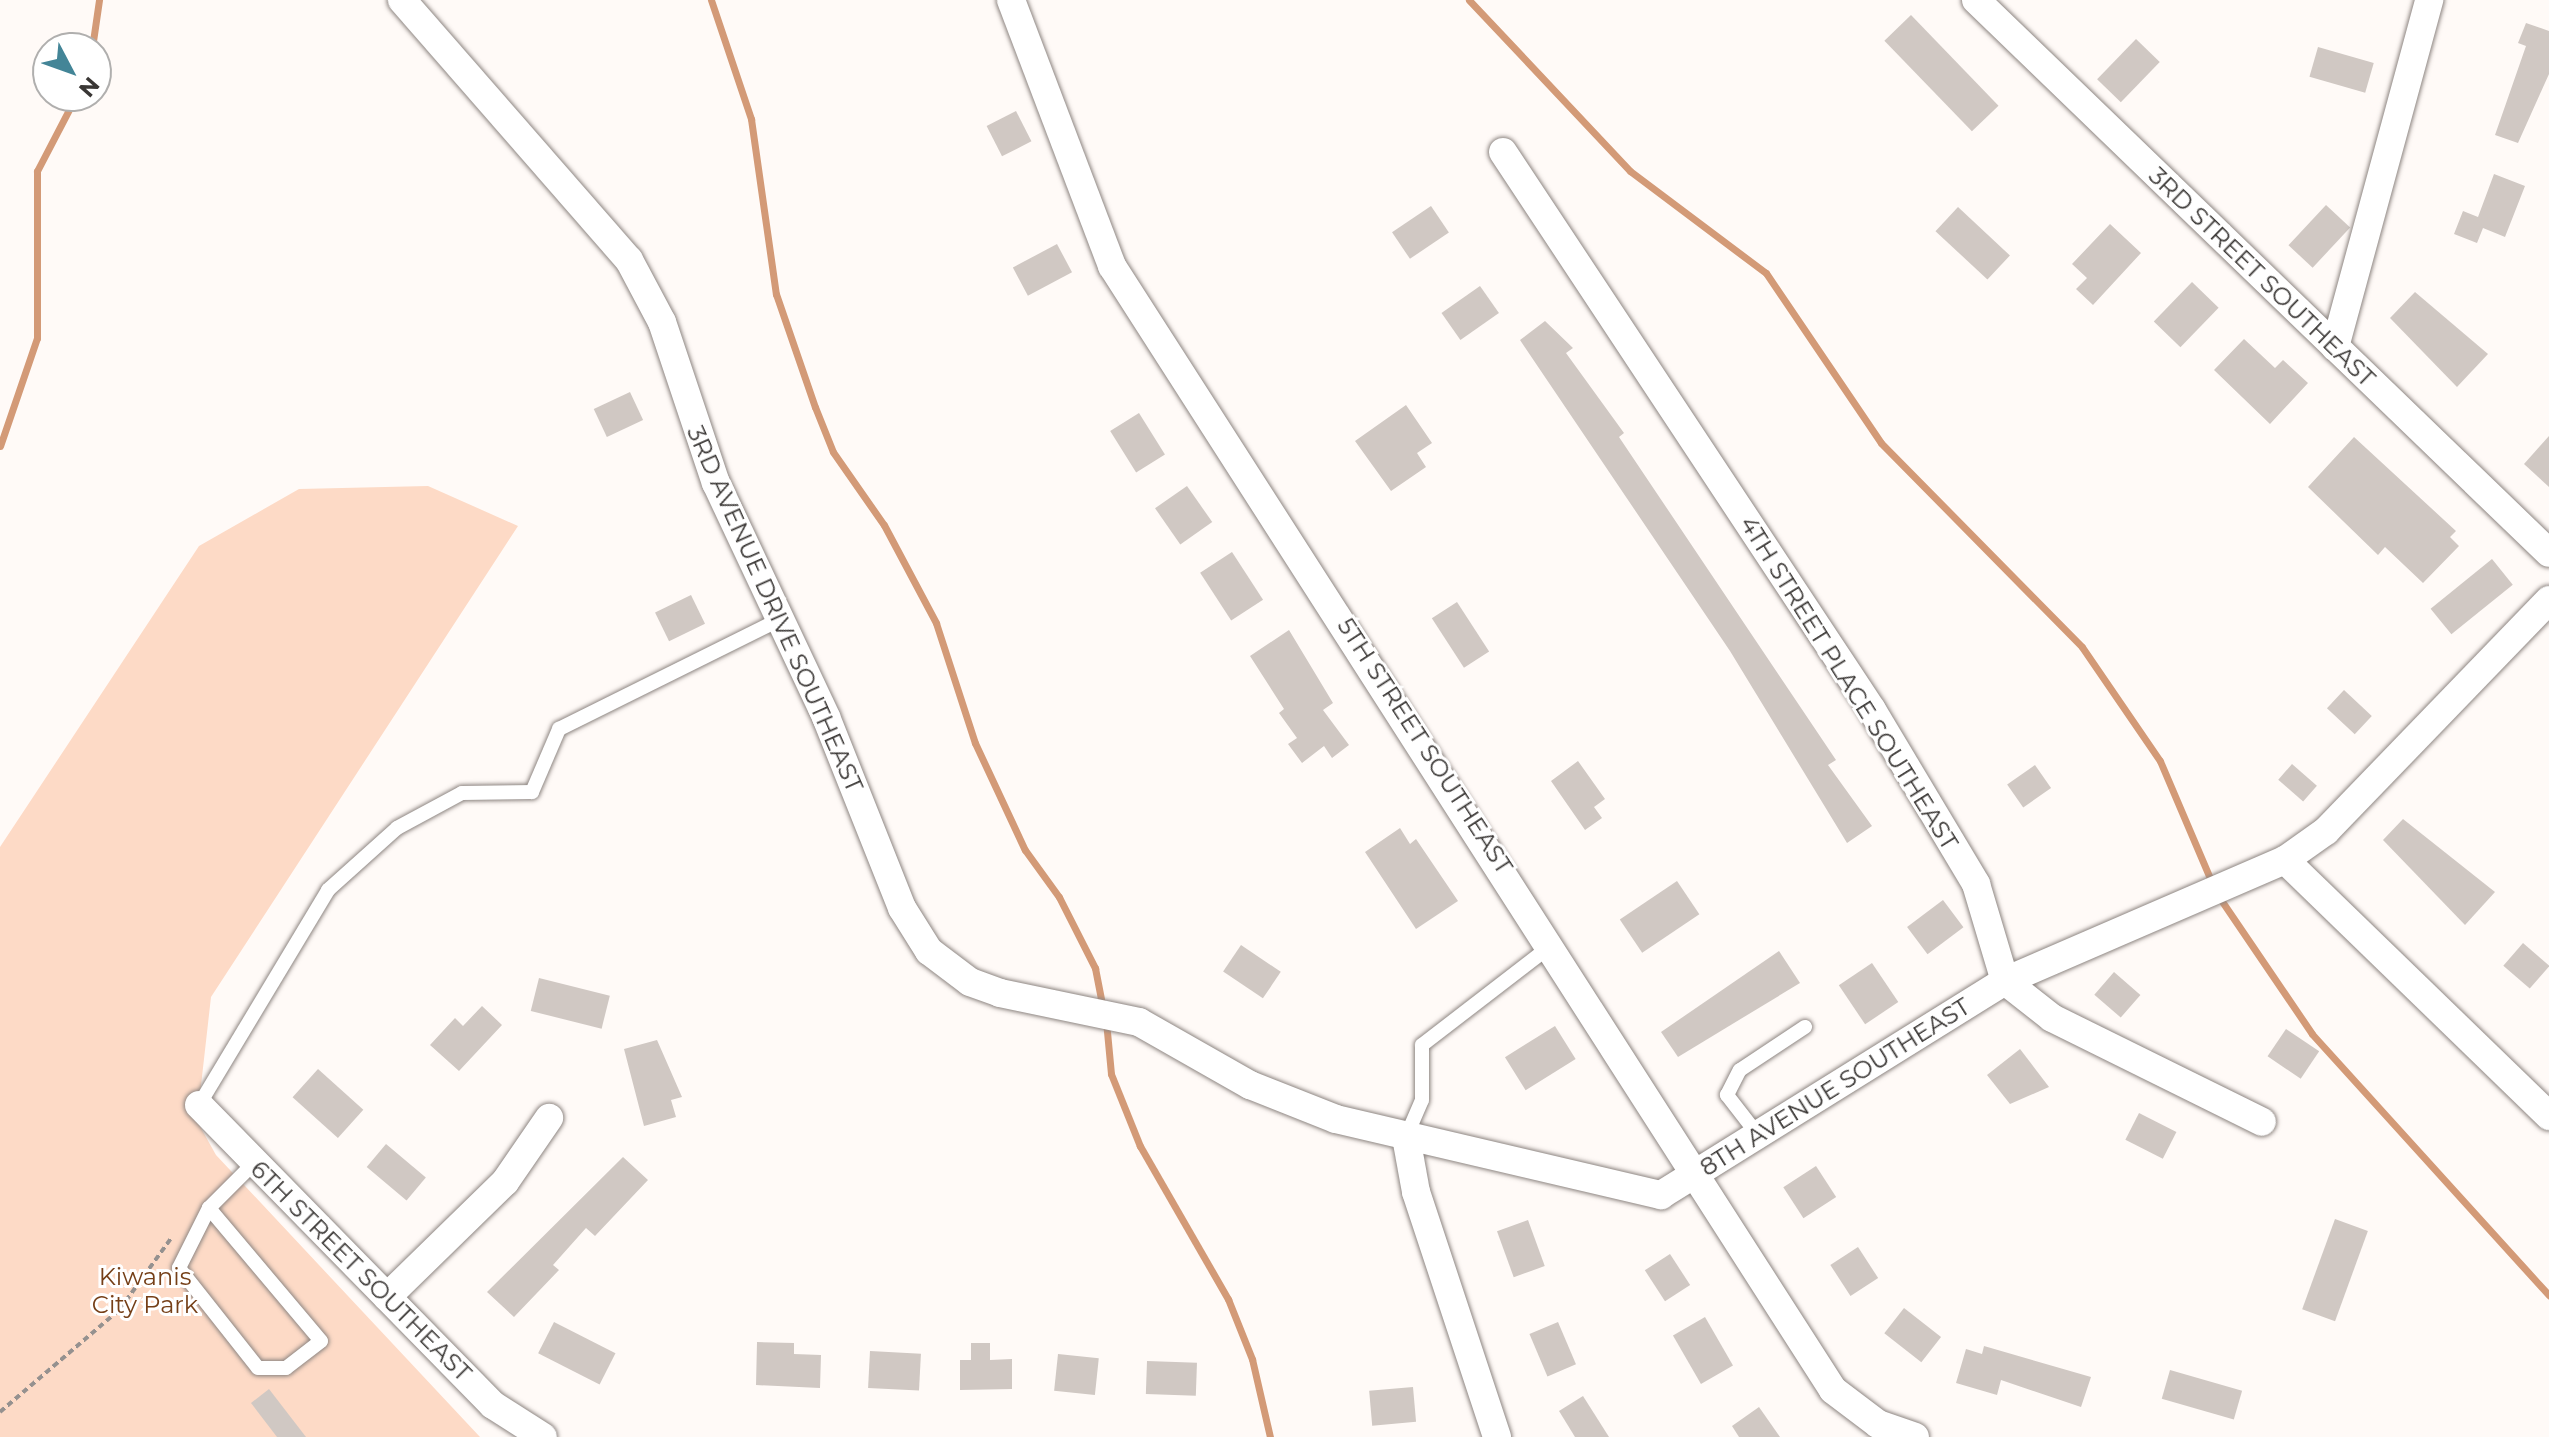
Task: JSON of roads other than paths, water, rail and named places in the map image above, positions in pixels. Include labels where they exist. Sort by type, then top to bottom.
[{"type":"street","name":"3RD AVENUE DRIVE SOUTHEAST","points":[[402,0],[629,260],[662,322],[716,483],[781,619],[902,908],[929,951],[970,982],[1024,998]]},
{"type":"street","name":"5TH STREET SOUTHEAST","points":[[1011,0],[1112,266],[1552,945],[1833,1390],[1878,1424],[1915,1437]]},
{"type":"street","points":[[2335,347],[2429,0]]},
{"type":"street","name":"3RD STREET SOUTHEAST","points":[[1985,4],[2549,553]]},
{"type":"street","name":"4TH STREET PLACE SOUTHEAST","points":[[1503,152],[1872,710],[1976,884],[2005,981]]},
{"type":"street","name":"8TH AVENUE SOUTHEAST","points":[[1024,998],[1139,1022],[1278,1098],[1406,1137],[1661,1195],[2005,981],[2285,860],[2326,831],[2549,600]]},
{"type":"street","points":[[2285,860],[2549,1116]]},
{"type":"street","points":[[2005,981],[2064,1025],[2262,1122]]},
{"type":"street","name":"6TH STREET SOUTHEAST","points":[[199,1105],[387,1297],[533,1435]]},
{"type":"street","points":[[387,1297],[505,1182],[549,1118]]},
{"type":"street","points":[[1406,1137],[1416,1192],[1497,1437]]},
{"type":"lane","points":[[199,1105],[328,890],[397,828],[462,793],[532,792],[559,729],[781,619]]},
{"type":"lane","points":[[1406,1137],[1422,1100],[1422,1045],[1552,945]]},
{"type":"lane","points":[[1758,1135],[1727,1095],[1740,1070],[1805,1027]]},
{"type":"lane","points":[[209,1208],[321,1341],[286,1368],[258,1368],[179,1268],[209,1208],[254,1163]]},
{"type":"waterway","points":[[94,32],[99,0]]},
{"type":"waterway","points":[[711,0],[751,119],[776,294],[815,407],[833,452],[884,525],[936,623],[975,743],[1025,850],[1059,897],[1095,968],[1103,1009]]},
{"type":"waterway","points":[[1469,0],[1630,171],[1766,273],[1881,443],[2082,647],[2160,761],[2212,883]]},
{"type":"waterway","points":[[0,446],[37,338],[37,171],[68,112]]},
{"type":"waterway","points":[[2217,894],[2312,1034],[2549,1295]]},
{"type":"waterway","points":[[1106,1021],[1111,1074],[1140,1146],[1228,1299],[1252,1359],[1270,1437]]},
{"type":"park label","name":"Kiwanis City Park","points":[[145,1291]]}]
